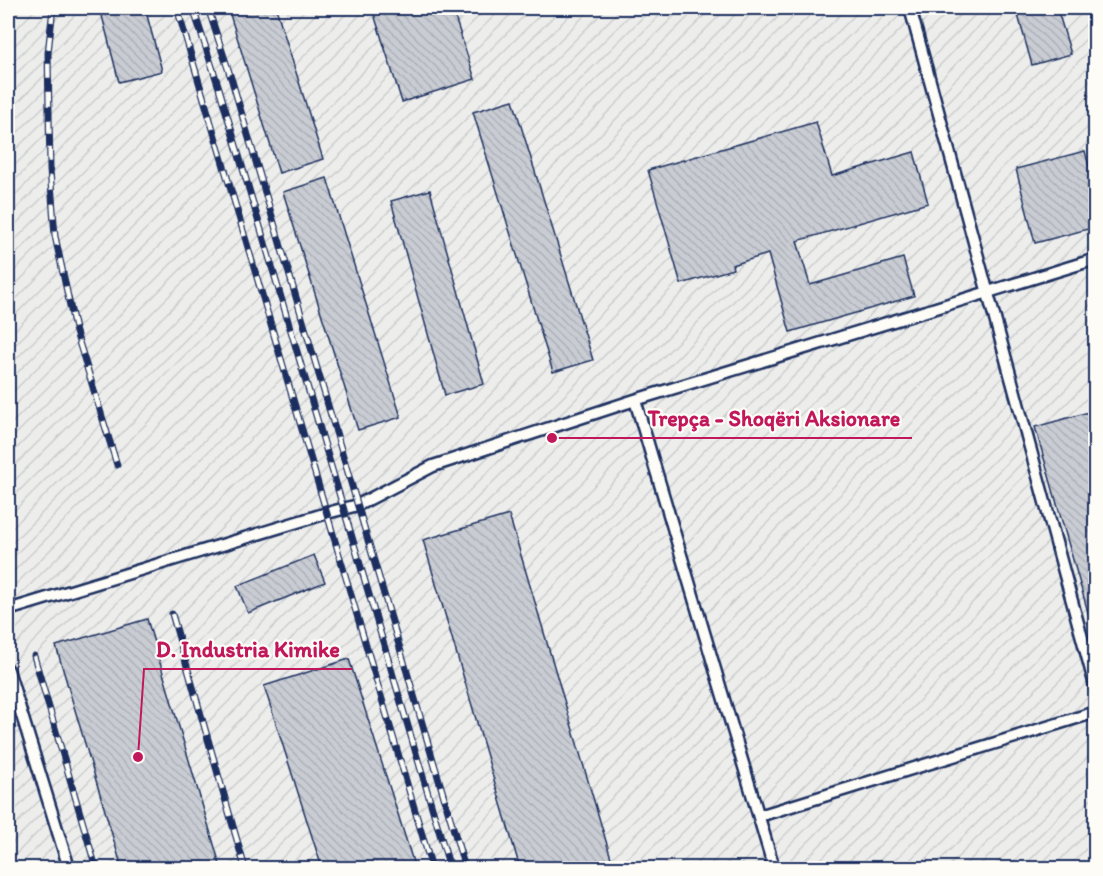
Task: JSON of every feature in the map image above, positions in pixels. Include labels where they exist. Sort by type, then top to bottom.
[{"type":"lane","points":[[910,8],[1095,689]]},
{"type":"lane","points":[[8,610],[358,505],[434,466],[635,399],[1095,259]]},
{"type":"lane","points":[[635,399],[774,868]]},
{"type":"lane","points":[[8,670],[69,868]]},
{"type":"lane","points":[[759,816],[1095,712]]},
{"type":"shaded area","points":[[8,8],[1095,8],[1095,868],[8,868]]},
{"type":"building","points":[[100,8],[145,8],[162,71],[119,82]]},
{"type":"building","points":[[228,8],[276,8],[323,159],[279,173]]},
{"type":"building","points":[[372,8],[452,8],[475,79],[402,102]]},
{"type":"building","points":[[1016,8],[1057,8],[1071,54],[1032,65]]},
{"type":"building","points":[[1086,8],[1096,8],[1096,26],[1092,27]]},
{"type":"building","points":[[513,100],[593,360],[553,372],[473,112]]},
{"type":"building","points":[[816,122],[832,176],[914,152],[928,203],[797,241],[810,285],[903,258],[914,296],[790,332],[768,254],[732,265],[733,269],[681,284],[648,170]]},
{"type":"building","points":[[1085,151],[1096,192],[1096,227],[1035,243],[1016,169]]},
{"type":"building","points":[[327,178],[401,417],[358,430],[283,192]]},
{"type":"building","points":[[430,190],[484,384],[445,395],[391,201]]},
{"type":"building","points":[[1096,410],[1096,640],[1035,427]]},
{"type":"building","points":[[509,515],[614,868],[520,868],[423,540]]},
{"type":"building","points":[[314,555],[325,582],[248,613],[237,586]]},
{"type":"building","points":[[147,619],[221,868],[122,868],[56,646]]},
{"type":"building","points":[[349,659],[415,868],[322,868],[264,686]]},
{"type":"building","points":[[8,847],[14,868],[8,868]]},
{"type":"railway","points":[[53,8],[48,53],[50,170],[55,236],[75,329],[117,465]]},
{"type":"railway","points":[[177,8],[432,868]]},
{"type":"railway","points":[[193,8],[219,88],[450,868]]},
{"type":"railway","points":[[208,8],[232,81],[465,868]]},
{"type":"railway","points":[[172,614],[245,868]]},
{"type":"railway","points":[[34,656],[96,868]]},
{"type":"place","name":"Trepça - Shoqëri Aksionare","points":[[552,438]]},
{"type":"place","name":"D. Industria Kimike","points":[[138,757]]}]
